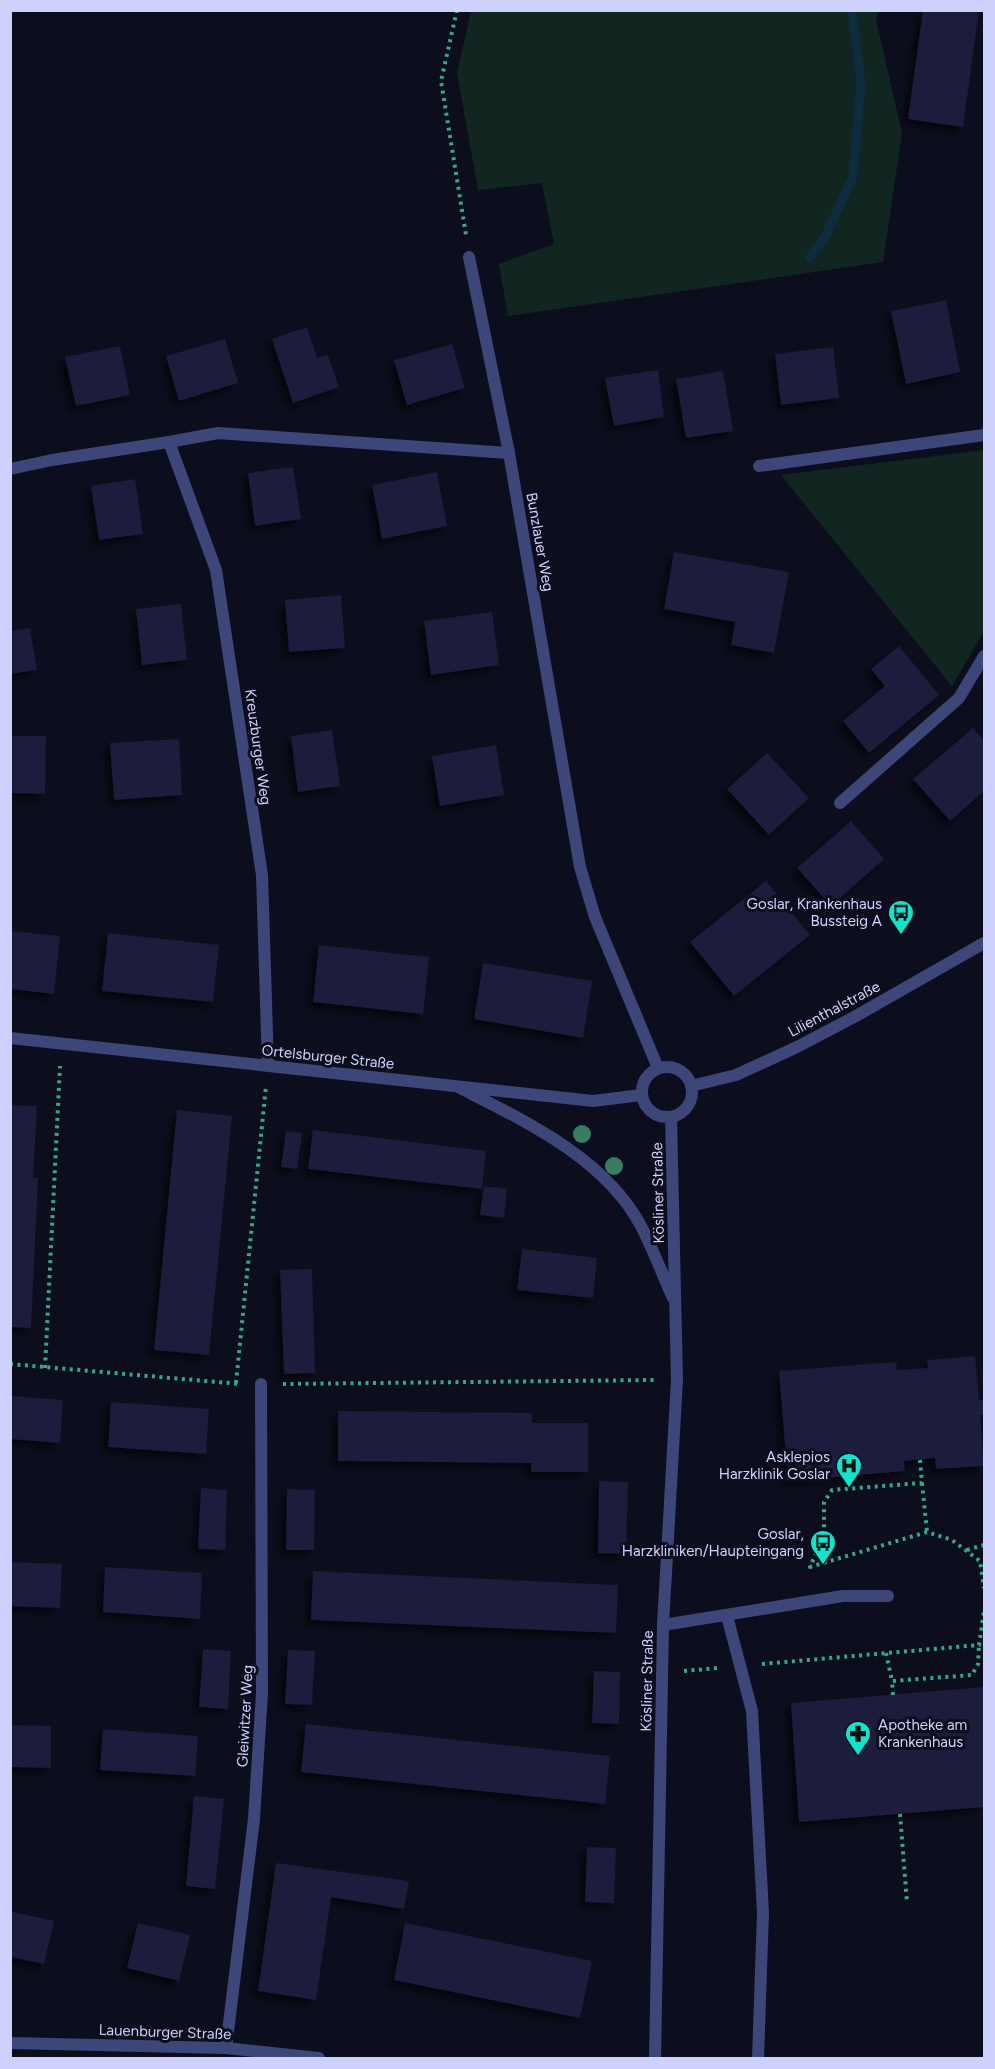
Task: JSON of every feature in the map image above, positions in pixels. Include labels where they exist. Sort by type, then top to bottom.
[{"type":"street","name":"Bunzlauer Weg","points":[[469,257],[509,453],[579,867],[595,917],[658,1068]]},
{"type":"street","points":[[10,469],[218,433],[509,453]]},
{"type":"street","points":[[759,466],[984,435]]},
{"type":"street","name":"Kreuzburger Weg","points":[[169,442],[216,570],[262,875],[268,1065]]},
{"type":"street","points":[[840,803],[959,698],[984,656]]},
{"type":"street","name":"Lilienthalstraße","points":[[691,1086],[736,1075],[797,1047],[984,943]]},
{"type":"street","name":"Ortelsburger Straße","points":[[10,1038],[593,1101],[641,1095]]},
{"type":"street","points":[[674,1067],[681,1071],[691,1086],[691,1101],[686,1108],[671,1117],[654,1114],[647,1108],[641,1095],[645,1078],[658,1068],[674,1067]]},
{"type":"street","name":"Kösliner Straße","points":[[456,1086],[534,1125],[575,1154],[614,1188],[640,1225],[675,1304]]},
{"type":"street","name":"Kösliner Straße","points":[[655,2058],[663,1625],[677,1380],[671,1117]]},
{"type":"street","name":"Gleiwitzer Weg","points":[[226,2048],[254,1818],[262,1693],[261,1384]]},
{"type":"street","points":[[663,1625],[843,1596],[888,1596]]},
{"type":"street","points":[[727,1616],[752,1711],[763,1913],[758,2058]]},
{"type":"street","name":"Lauenburger Straße","points":[[10,2043],[226,2048],[319,2058]]},
{"type":"path","points":[[458,10],[441,81],[469,257]]},
{"type":"path","points":[[45,1368],[61,1042]]},
{"type":"path","points":[[236,1384],[268,1065]]},
{"type":"path","points":[[10,1364],[236,1384],[677,1380]]},
{"type":"path","points":[[920,1460],[927,1532]]},
{"type":"path","points":[[922,1484],[832,1490],[824,1502],[824,1536],[810,1567],[927,1532],[952,1540],[980,1561],[984,1588]]},
{"type":"path","points":[[966,1550],[984,1545]]},
{"type":"path","points":[[892,1681],[972,1675],[978,1664],[984,1611]]},
{"type":"path","points":[[662,1672],[979,1645]]},
{"type":"path","points":[[886,1653],[893,1695]]},
{"type":"path","points":[[900,1814],[907,1903]]},
{"type":"green space","points":[[471,11],[878,11],[876,20],[902,133],[883,262],[508,316],[499,264],[554,244],[542,183],[478,190],[457,73]]},
{"type":"green space","points":[[984,450],[984,631],[952,686],[781,475]]},
{"type":"building","points":[[923,10],[979,10],[963,127],[908,119]]},
{"type":"building","points":[[946,300],[960,372],[906,384],[891,311]]},
{"type":"building","points":[[307,327],[317,358],[328,355],[339,387],[293,403],[272,339]]},
{"type":"building","points":[[225,339],[238,383],[179,401],[166,356]]},
{"type":"building","points":[[452,344],[465,388],[407,405],[394,360]]},
{"type":"building","points":[[120,346],[130,395],[76,406],[65,357]]},
{"type":"building","points":[[833,347],[839,398],[781,405],[775,354]]},
{"type":"building","points":[[658,370],[664,417],[614,426],[605,378]]},
{"type":"building","points":[[723,371],[733,431],[686,438],[676,379]]},
{"type":"building","points":[[293,467],[301,519],[255,526],[248,473]]},
{"type":"building","points":[[437,472],[447,526],[382,539],[372,485]]},
{"type":"building","points":[[135,479],[143,534],[99,540],[91,486]]},
{"type":"building","points":[[674,552],[789,572],[774,653],[731,645],[735,622],[664,609]]},
{"type":"building","points":[[341,595],[345,648],[289,652],[285,600]]},
{"type":"building","points":[[181,604],[187,660],[142,665],[136,609]]},
{"type":"building","points":[[492,612],[499,665],[431,675],[424,621]]},
{"type":"building","points":[[30,628],[37,670],[10,674],[10,631]]},
{"type":"building","points":[[899,646],[939,695],[869,753],[843,721],[885,686],[871,669]]},
{"type":"building","points":[[973,728],[984,741],[984,791],[950,821],[913,779]]},
{"type":"building","points":[[332,730],[340,786],[298,792],[291,736]]},
{"type":"building","points":[[10,736],[46,736],[45,794],[10,793]]},
{"type":"building","points":[[179,739],[182,795],[114,800],[110,743]]},
{"type":"building","points":[[496,745],[504,795],[440,806],[432,756]]},
{"type":"building","points":[[767,753],[809,798],[769,835],[727,789]]},
{"type":"building","points":[[851,821],[884,859],[831,906],[797,868]]},
{"type":"building","points":[[766,881],[810,935],[734,996],[690,942]]},
{"type":"building","points":[[10,931],[60,936],[54,994],[10,989]]},
{"type":"building","points":[[108,933],[219,945],[213,1002],[102,991]]},
{"type":"building","points":[[319,945],[429,957],[423,1014],[313,1002]]},
{"type":"building","points":[[483,963],[592,981],[583,1038],[474,1019]]},
{"type":"building","points":[[10,1105],[37,1106],[33,1178],[38,1178],[31,1328],[10,1327]]},
{"type":"building","points":[[177,1110],[232,1116],[209,1355],[154,1350]]},
{"type":"building","points":[[313,1130],[486,1151],[482,1189],[308,1169]]},
{"type":"building","points":[[286,1131],[302,1133],[297,1169],[281,1167]]},
{"type":"building","points":[[484,1186],[507,1189],[504,1218],[480,1215]]},
{"type":"building","points":[[522,1249],[597,1258],[593,1298],[517,1290]]},
{"type":"building","points":[[312,1269],[315,1373],[284,1374],[280,1270]]},
{"type":"building","points":[[975,1356],[979,1400],[984,1400],[984,1415],[980,1415],[984,1466],[936,1469],[935,1458],[904,1461],[905,1471],[788,1481],[779,1371],[896,1362],[897,1370],[928,1368],[927,1360]]},
{"type":"building","points":[[10,1396],[63,1400],[60,1443],[10,1439]]},
{"type":"building","points":[[111,1402],[209,1409],[206,1454],[108,1447]]},
{"type":"building","points":[[338,1411],[532,1413],[532,1423],[588,1423],[588,1472],[531,1472],[531,1463],[338,1461]]},
{"type":"building","points":[[599,1481],[628,1482],[626,1554],[598,1553]]},
{"type":"building","points":[[201,1488],[227,1490],[225,1550],[198,1549]]},
{"type":"building","points":[[287,1489],[315,1490],[314,1550],[286,1550]]},
{"type":"building","points":[[10,1562],[62,1564],[60,1608],[10,1606]]},
{"type":"building","points":[[105,1567],[202,1573],[200,1619],[103,1612]]},
{"type":"building","points":[[313,1571],[618,1585],[616,1633],[311,1620]]},
{"type":"building","points":[[203,1649],[231,1651],[228,1709],[199,1707]]},
{"type":"building","points":[[288,1650],[315,1651],[312,1705],[285,1704]]},
{"type":"building","points":[[594,1671],[620,1672],[619,1724],[592,1723]]},
{"type":"building","points":[[984,1687],[984,1807],[799,1822],[791,1703]]},
{"type":"building","points":[[306,1724],[610,1756],[605,1804],[301,1772]]},
{"type":"building","points":[[10,1725],[51,1726],[51,1768],[10,1767]]},
{"type":"building","points":[[103,1729],[198,1736],[195,1776],[100,1770]]},
{"type":"building","points":[[194,1796],[224,1799],[215,1889],[186,1886]]},
{"type":"building","points":[[587,1847],[616,1848],[614,1903],[585,1902]]},
{"type":"building","points":[[276,1863],[409,1881],[404,1909],[331,1897],[316,2000],[258,1991]]},
{"type":"building","points":[[10,1911],[54,1921],[44,1964],[10,1957]]},
{"type":"building","points":[[138,1923],[190,1935],[179,1981],[127,1968]]},
{"type":"building","points":[[405,1923],[592,1961],[580,2018],[394,1980]]},
{"type":"waterway","points":[[810,257],[826,235],[853,176],[861,84],[852,10]]},
{"type":"place","name":"Goslar, Krankenhaus Bussteig A","points":[[901,936]]},
{"type":"place","name":"Asklepios Harzklinik Goslar","points":[[849,1489]]},
{"type":"place","name":"Goslar, Harzkliniken/Haupteingang","points":[[823,1566]]},
{"type":"place","name":"Apotheke am Krankenhaus","points":[[858,1757]]}]
